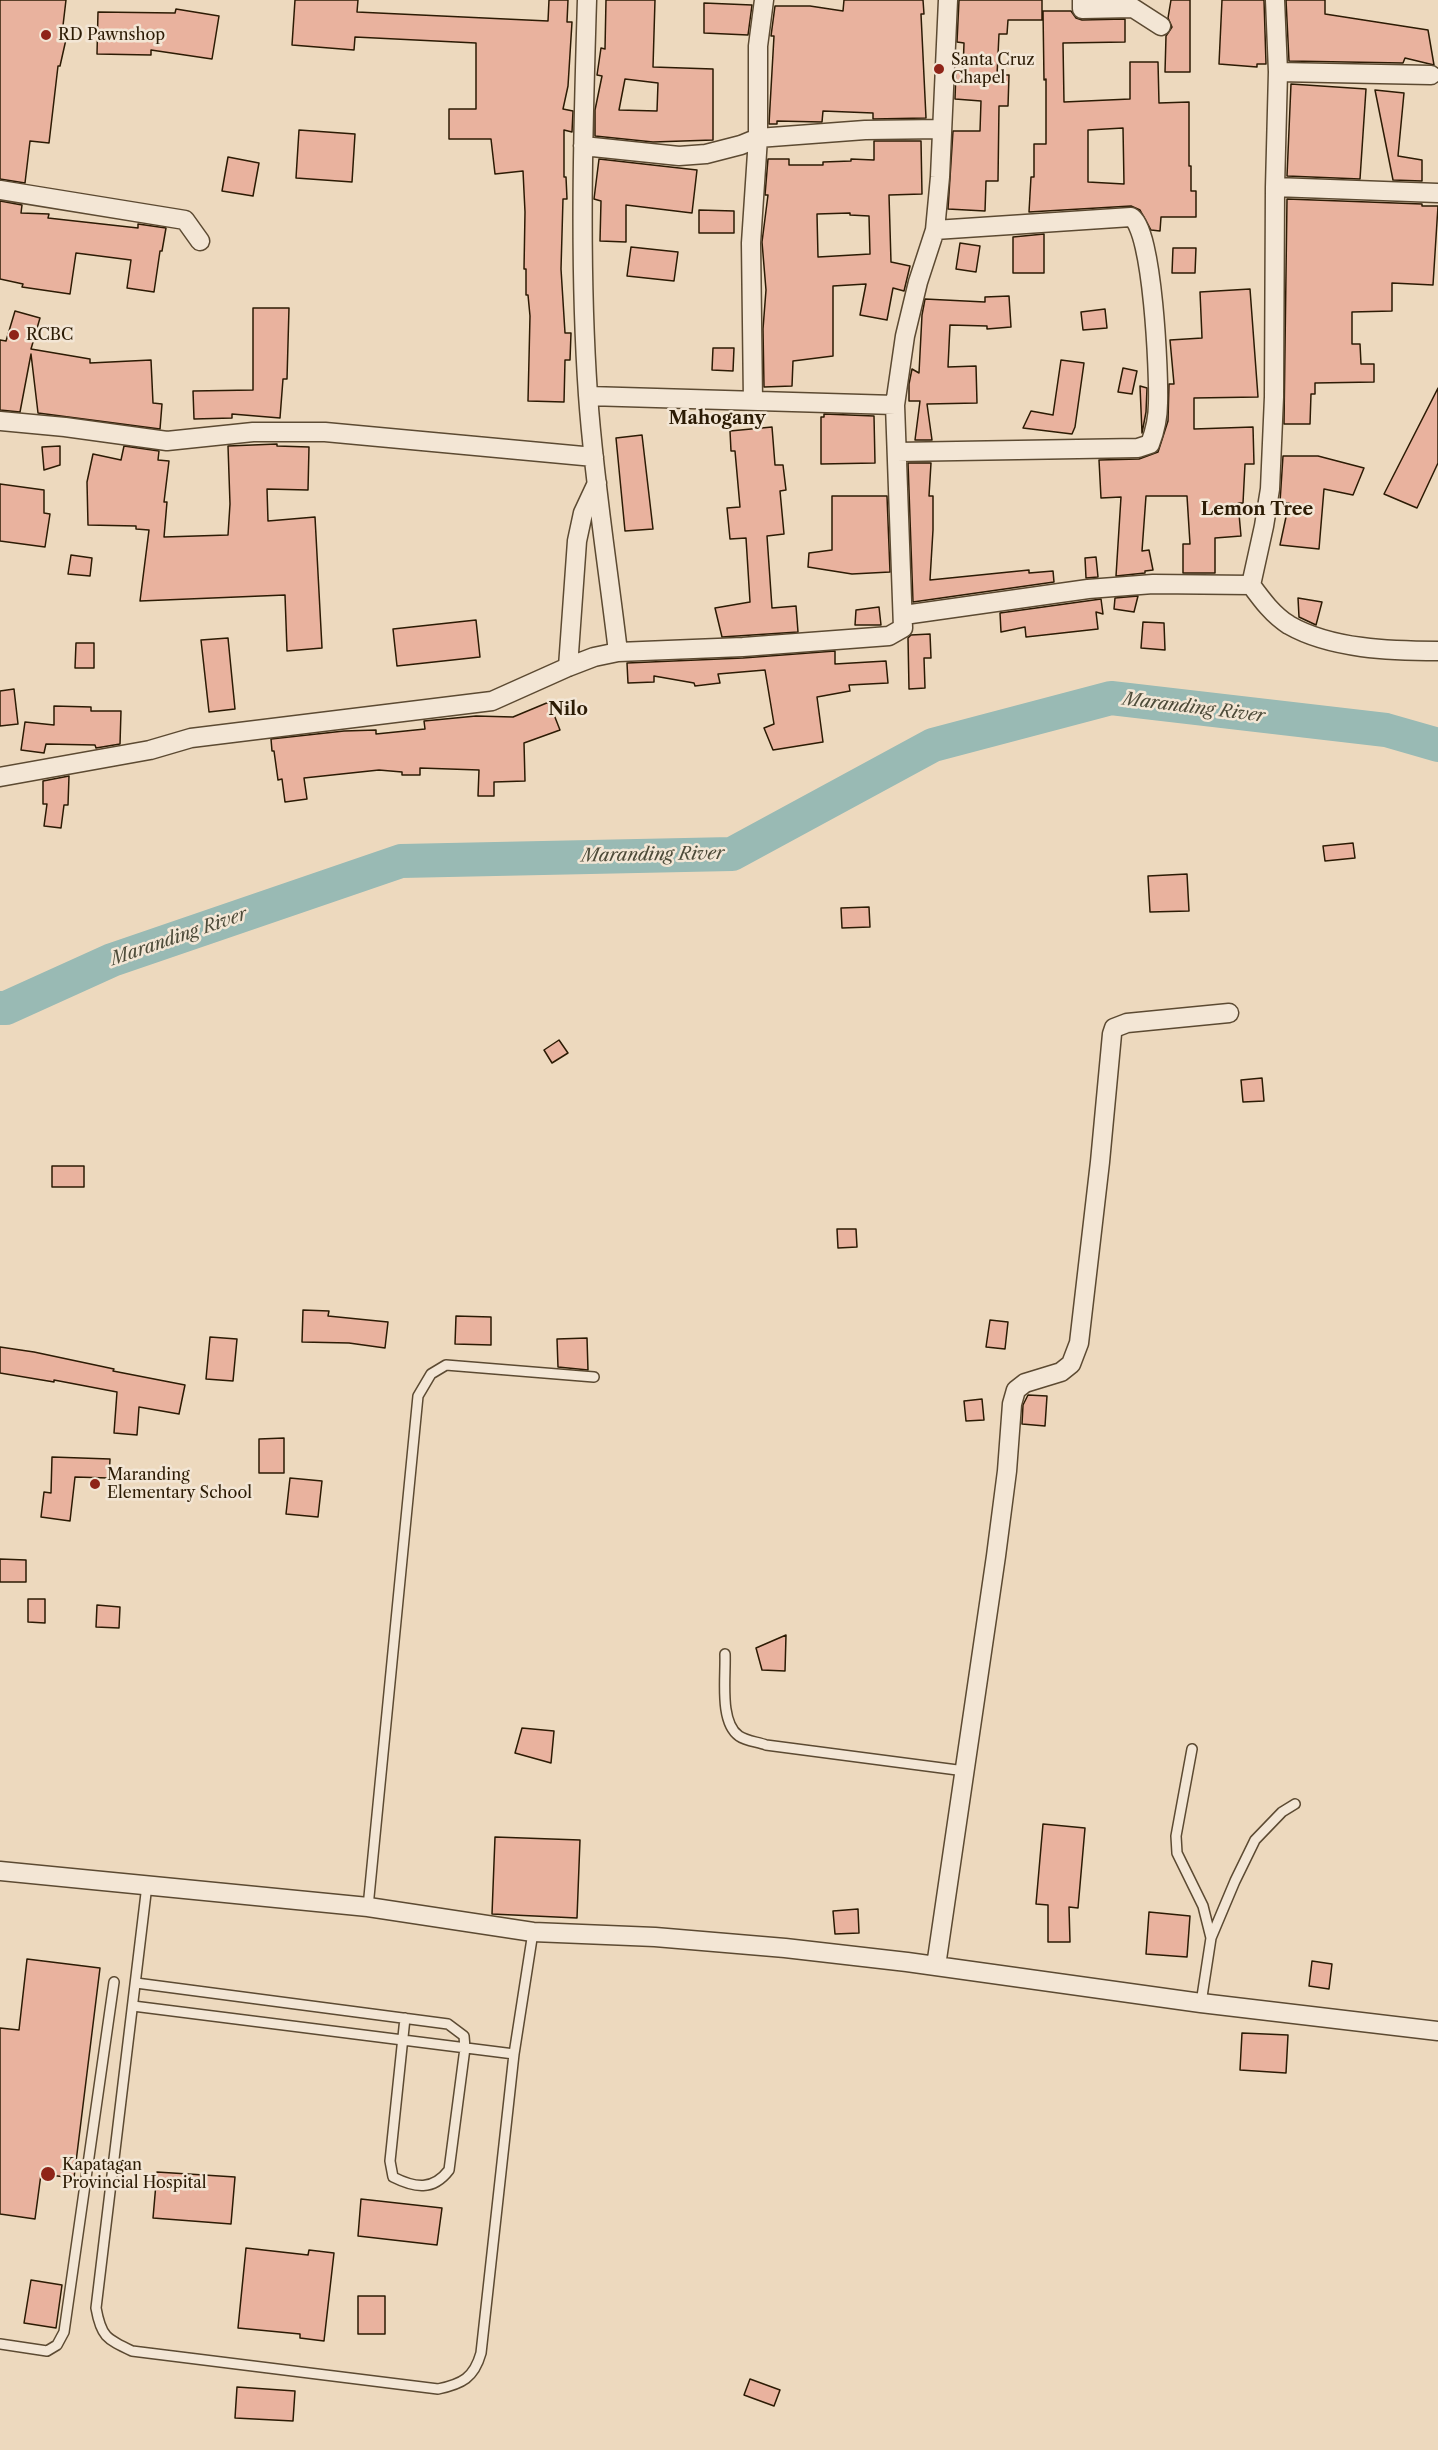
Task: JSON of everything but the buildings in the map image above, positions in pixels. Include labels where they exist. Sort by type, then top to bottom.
[{"type":"street","points":[[587,0],[583,146],[588,396],[618,652]]},
{"type":"street","points":[[753,401],[751,243],[758,138],[758,46],[764,0]]},
{"type":"street","points":[[0,777],[150,750],[191,738],[492,701],[568,667],[594,657],[618,652],[743,647],[889,636],[903,628],[895,405],[905,336],[918,282],[935,230],[948,0]]},
{"type":"street","points":[[1082,0],[1082,9],[1133,8],[1161,26]]},
{"type":"street","points":[[1275,0],[1278,72],[1274,397],[1270,489],[1251,585],[1265,605],[1289,625],[1314,635],[1341,643],[1392,651],[1438,651]]},
{"type":"street","points":[[1278,72],[1431,75]]},
{"type":"street","points":[[583,146],[679,156],[706,154],[758,138],[865,130],[942,129]]},
{"type":"street","points":[[1275,187],[1438,193]]},
{"type":"street","points":[[0,190],[185,220],[200,241]]},
{"type":"street","points":[[897,452],[1138,448],[1150,444],[1155,433],[1158,404],[1156,331],[1151,283],[1137,220],[1131,217],[935,230]]},
{"type":"street","points":[[588,396],[895,405]]},
{"type":"street","points":[[0,421],[168,441],[252,432],[325,432],[594,457]]},
{"type":"street","points":[[568,667],[577,542],[583,513],[597,483]]},
{"type":"street","points":[[904,615],[1088,589],[1153,584],[1251,585]]},
{"type":"street","points":[[936,1966],[1005,1482],[1012,1404],[1016,1390],[1025,1383],[1061,1372],[1071,1364],[1079,1343],[1112,1034],[1114,1028],[1127,1023],[1229,1013]]},
{"type":"street","points":[[0,1871],[368,1907],[533,1932],[655,1937],[785,1948],[936,1966],[1201,2003],[1438,2031]]},
{"type":"lane","points":[[368,1907],[418,1396],[431,1374],[446,1365],[594,1377]]},
{"type":"lane","points":[[725,1654],[726,1716],[731,1728],[741,1737],[766,1745],[965,1771]]},
{"type":"lane","points":[[1192,1749],[1178,1823],[1177,1853],[1203,1906],[1211,1938]]},
{"type":"lane","points":[[1201,2003],[1211,1938],[1235,1881],[1255,1840],[1282,1812],[1294,1804]]},
{"type":"lane","points":[[147,1885],[96,2308],[100,2328],[112,2342],[132,2351],[438,2389],[456,2385],[468,2377],[477,2367],[481,2353],[514,2054],[533,1932]]},
{"type":"lane","points":[[0,2344],[47,2351],[57,2344],[64,2332],[114,1982]]},
{"type":"lane","points":[[136,1983],[405,2018],[448,2024],[464,2036],[465,2048],[449,2170],[441,2180],[429,2186],[405,2183],[393,2177],[390,2161],[405,2018]]},
{"type":"lane","points":[[133,2006],[514,2054]]},
{"type":"waterway","name":"Maranding River","points":[[0,1008],[6,1008],[112,960],[401,861],[732,854],[933,745],[1111,698],[1386,730],[1438,745]]},
{"type":"place","name":"RD Pawnshop","points":[[46,35]]},
{"type":"place","name":"Santa Cruz Chapel","points":[[939,69]]},
{"type":"place","name":"RCBC","points":[[14,335]]},
{"type":"place","name":"Maranding Elementary School","points":[[95,1484]]},
{"type":"place","name":"Kapatagan Provincial Hospital","points":[[48,2174]]},
{"type":"district","name":"Mahogany","points":[[717,419]]},
{"type":"district","name":"Lemon Tree","points":[[1257,510]]},
{"type":"district","name":"Nilo","points":[[568,710]]}]
